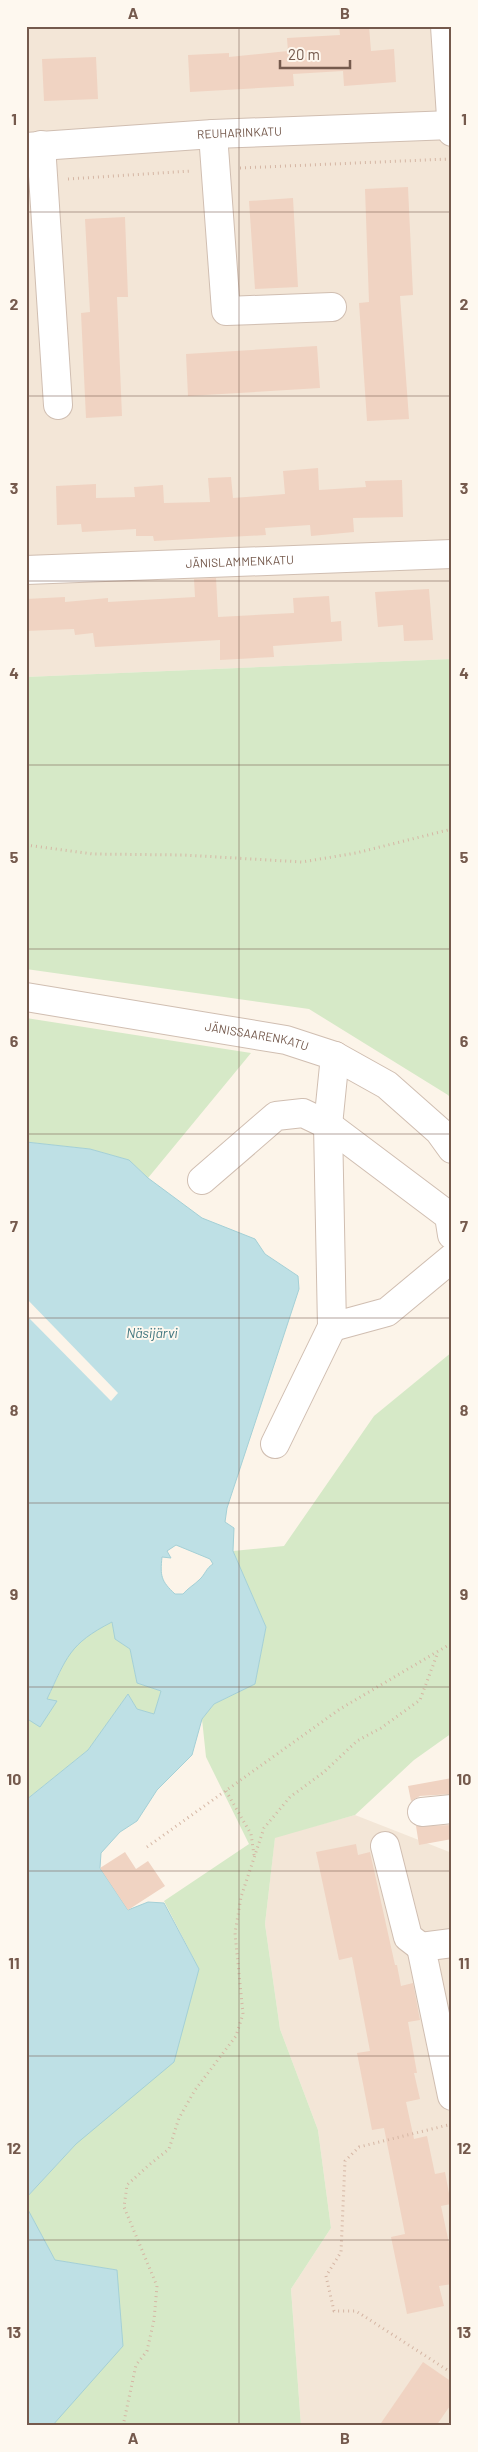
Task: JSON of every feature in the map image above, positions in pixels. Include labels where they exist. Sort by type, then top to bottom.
[{"type":"street","points":[[445,26],[452,132]]},
{"type":"street","name":"REUHARINKATU","points":[[34,146],[213,134],[452,125]]},
{"type":"street","points":[[213,134],[226,311],[332,307]]},
{"type":"street","points":[[34,146],[58,405]]},
{"type":"street","name":"JÄNISLAMMENKATU","points":[[26,570],[452,554]]},
{"type":"street","name":"JÄNISSAARENKATU","points":[[26,997],[286,1040],[335,1056],[387,1084],[438,1131],[452,1149]]},
{"type":"street","points":[[275,1444],[332,1327],[328,1125],[335,1056]]},
{"type":"street","points":[[202,1180],[276,1116],[303,1113],[328,1125],[449,1216],[452,1235]]},
{"type":"street","points":[[332,1327],[387,1312],[452,1258]]},
{"type":"street","points":[[422,1812],[452,1808]]},
{"type":"street","points":[[385,1846],[408,1937],[422,1947],[452,2096]]},
{"type":"street","points":[[422,1947],[452,1943]]},
{"type":"path","points":[[26,846],[93,854],[184,855],[302,862],[356,853],[452,829]]},
{"type":"path","points":[[147,1847],[340,1709],[452,1643]]},
{"type":"path","points":[[123,2426],[136,2365],[147,2351],[154,2320],[157,2286],[124,2206],[127,2185],[169,2149],[179,2118],[195,2090],[236,2036],[243,2014],[235,1933],[241,1898],[264,1828],[290,1796],[324,1772],[357,1741],[381,1728],[420,1700],[438,1652]]},
{"type":"path","points":[[226,1790],[251,1834],[255,1858]]},
{"type":"path","points":[[452,2124],[359,2148],[345,2161],[342,2252],[326,2276],[334,2311],[356,2311],[452,2373]]},
{"type":"shaded area","points":[[26,26],[452,26],[452,659],[26,677]]},
{"type":"shaded area","points":[[355,1815],[452,1853],[452,2426],[301,2426],[291,2289],[331,2228],[318,2130],[280,2029],[265,1924],[275,1837]]},
{"type":"green space","points":[[452,659],[452,1100],[448,1095],[309,1009],[26,969],[26,677]]},
{"type":"green space","points":[[26,1018],[251,1053],[148,1178],[129,1160],[90,1149],[26,1142]]},
{"type":"green space","points":[[452,1352],[452,1733],[414,1760],[355,1815],[275,1838],[265,1924],[280,2029],[318,2130],[331,2228],[291,2289],[301,2426],[52,2426],[60,2416],[117,2270],[55,2260],[26,2206],[26,2198],[76,2144],[199,1969],[164,1901],[249,1844],[206,1757],[202,1719],[214,1704],[255,1684],[266,1627],[233,1551],[284,1546],[374,1416]]},
{"type":"green space","points":[[112,1621],[116,1639],[130,1649],[137,1683],[161,1691],[154,1714],[137,1709],[128,1694],[88,1750],[26,1800],[26,1724],[29,1719],[40,1726],[56,1702],[47,1699],[69,1653],[89,1634]]},
{"type":"water","name":"Näsijärvi","points":[[26,1142],[90,1149],[129,1160],[148,1178],[202,1218],[255,1239],[265,1254],[298,1276],[299,1289],[227,1508],[225,1522],[234,1528],[233,1551],[266,1627],[255,1684],[214,1704],[202,1719],[192,1755],[157,1790],[137,1821],[120,1832],[101,1853],[100,1868],[128,1910],[148,1902],[164,1903],[199,1969],[174,2062],[76,2144],[26,2198],[26,1800],[88,1750],[128,1694],[137,1709],[154,1714],[161,1691],[137,1683],[130,1649],[115,1639],[112,1622],[87,1637],[71,1653],[47,1699],[57,1701],[40,1727],[29,1720],[26,1724]],"holes":[[[176,1545],[210,1559],[213,1564],[183,1594],[175,1594],[162,1578],[162,1557],[171,1558],[167,1551]]]},
{"type":"water","points":[[26,2206],[55,2260],[117,2270],[123,2346],[52,2426],[26,2426]]},
{"type":"pier","points":[[26,1298],[118,1393],[111,1401],[26,1315]]},
{"type":"building","points":[[339,26],[369,26],[371,51],[394,49],[396,82],[344,86],[343,71],[293,74],[294,86],[190,92],[188,55],[229,53],[229,57],[288,51],[287,38],[340,35]]},
{"type":"building","points":[[96,57],[98,99],[44,101],[42,59]]},
{"type":"building","points":[[408,187],[413,295],[400,296],[409,419],[367,421],[359,303],[369,302],[365,189]]},
{"type":"building","points":[[293,198],[298,287],[255,289],[249,201]]},
{"type":"building","points":[[125,217],[128,297],[117,297],[122,416],[86,418],[81,313],[90,312],[85,219]]},
{"type":"building","points":[[317,346],[320,388],[188,396],[186,354]]},
{"type":"building","points":[[318,468],[319,490],[366,487],[365,481],[402,480],[403,517],[353,518],[354,532],[311,536],[310,525],[265,528],[266,535],[154,541],[153,536],[136,536],[136,529],[82,532],[81,524],[57,525],[56,486],[96,484],[96,498],[135,497],[134,487],[163,485],[164,503],[210,502],[208,478],[231,477],[233,498],[285,494],[283,471]]},
{"type":"building","points":[[216,578],[218,617],[294,613],[293,598],[329,596],[331,622],[341,621],[342,641],[273,646],[274,657],[220,660],[220,640],[95,647],[93,633],[75,635],[74,629],[26,631],[26,599],[65,597],[65,602],[108,598],[108,602],[195,597],[194,579]]},
{"type":"building","points":[[429,589],[433,640],[404,641],[403,625],[378,627],[375,592]]},
{"type":"building","points":[[452,1778],[452,1794],[420,1796],[411,1801],[408,1786]]},
{"type":"building","points":[[452,1825],[452,1839],[419,1845],[416,1826]]},
{"type":"building","points":[[356,1844],[358,1855],[370,1852],[401,1986],[413,1983],[420,2020],[408,2022],[417,2073],[414,2073],[420,2099],[406,2102],[414,2139],[427,2136],[435,2174],[445,2172],[451,2204],[441,2206],[452,2257],[452,2284],[439,2286],[444,2306],[407,2314],[391,2237],[405,2234],[384,2128],[372,2130],[357,2053],[370,2051],[352,1957],[339,1960],[316,1852]]},
{"type":"building","points":[[125,1852],[136,1869],[148,1861],[165,1886],[128,1910],[100,1868]]},
{"type":"building","points":[[423,2362],[452,2382],[452,2403],[436,2426],[379,2426]]}]
